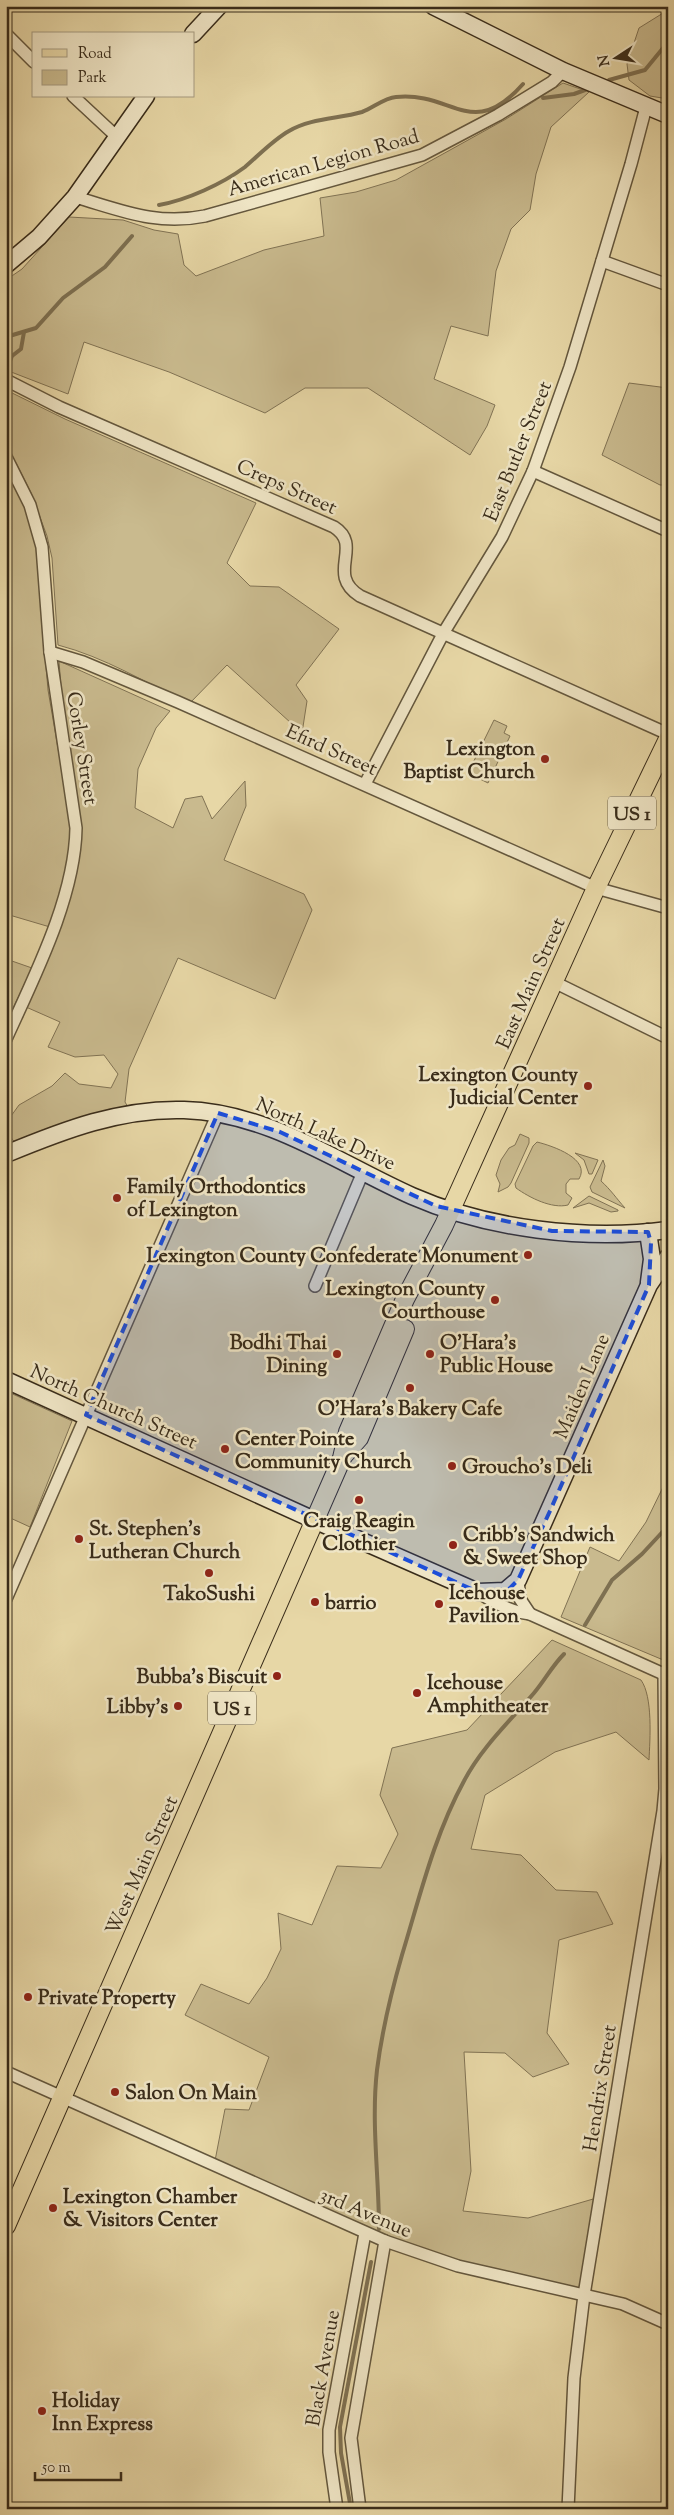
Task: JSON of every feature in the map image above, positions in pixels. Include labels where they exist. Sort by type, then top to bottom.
[{"type":"main road","points":[[195,32],[219,6]]},
{"type":"main road","points":[[433,6],[564,71],[668,115]]},
{"type":"main road","points":[[6,265],[39,237],[75,197],[145,98]]},
{"type":"main road","name":"East Main Street","points":[[314,1520],[342,1458],[359,1438],[416,1303],[420,1274],[451,1211],[596,888],[668,739]]},
{"type":"main road","name":"North Lake Drive","points":[[6,1154],[55,1134],[110,1117],[164,1110],[218,1113],[246,1120],[280,1132],[411,1195],[451,1211],[519,1226],[559,1231],[648,1232],[668,1230]]},
{"type":"main road","name":"Maiden Lane","points":[[648,1232],[652,1259],[649,1285]]},
{"type":"main road","name":"Maiden Lane","points":[[518,1580],[649,1285],[668,1257]]},
{"type":"main road","name":"North Church Street","points":[[6,1380],[314,1520],[478,1592]]},
{"type":"main road","name":"West Main Street","points":[[6,2226],[314,1520]]},
{"type":"main road","points":[[478,1592],[505,1591],[518,1580]]},
{"type":"street","points":[[6,34],[32,60]]},
{"type":"street","name":"American Legion Road","points":[[75,197],[152,219],[173,220],[205,216],[422,155],[506,110],[552,82],[564,71]]},
{"type":"street","points":[[75,98],[116,137]]},
{"type":"street","name":"East Butler Street","points":[[365,784],[444,632],[502,537],[534,471],[570,367],[646,107]]},
{"type":"street","points":[[602,261],[668,285]]},
{"type":"street","name":"Creps Street","points":[[6,380],[60,407],[334,527],[345,537],[347,543],[343,576],[346,585],[352,591],[668,734]]},
{"type":"street","name":"Corley Street","points":[[6,457],[30,505],[42,546],[50,652],[73,806],[76,850],[67,892],[6,1039]]},
{"type":"street","points":[[534,471],[668,531]]},
{"type":"street","name":"Efird Street","points":[[50,652],[83,662],[365,784],[596,888],[668,908]]},
{"type":"street","points":[[554,982],[668,1038]]},
{"type":"street","points":[[6,1599],[218,1113]]},
{"type":"street","points":[[315,1286],[363,1172]]},
{"type":"street","points":[[518,1580],[520,1599],[530,1614]]},
{"type":"street","points":[[478,1592],[489,1600],[519,1613],[530,1614],[666,1675]]},
{"type":"street","name":"Hendrix Street","points":[[568,2509],[572,2406],[584,2295],[664,1812],[666,1675]]},
{"type":"street","name":"3rd Avenue","points":[[6,2072],[385,2241],[458,2266],[622,2304],[668,2324]]},
{"type":"street","name":"Black Avenue","points":[[337,2509],[329,2452],[329,2430],[365,2233]]},
{"type":"street","name":"Black Avenue","points":[[360,2509],[351,2438],[385,2241]]},
{"type":"highlighted area","points":[[218,1113],[280,1132],[436,1206],[552,1231],[648,1232],[651,1243],[649,1285],[550,1511],[518,1580],[509,1589],[478,1592],[86,1415]]},
{"type":"green space","points":[[668,10],[668,99],[650,96],[629,80],[627,64],[639,28]]},
{"type":"green space","points":[[563,83],[589,92],[551,127],[536,174],[530,210],[511,229],[496,271],[488,336],[451,326],[434,379],[495,405],[487,426],[470,455],[368,388],[305,388],[265,413],[169,372],[84,342],[68,394],[6,370],[6,280],[22,269],[69,217],[123,220],[154,230],[178,234],[184,265],[196,276],[264,250],[324,236],[320,198],[356,192],[396,180],[506,119]]},
{"type":"green space","points":[[629,383],[668,388],[668,485],[660,485],[602,455]]},
{"type":"green space","points":[[6,390],[65,419],[256,503],[227,563],[250,586],[279,587],[339,629],[296,685],[307,701],[302,733],[227,665],[189,704],[109,663],[58,645],[52,558],[47,536],[31,493],[16,463],[6,450]]},
{"type":"green space","points":[[6,474],[24,503],[36,547],[48,690],[60,760],[71,805],[74,847],[50,927],[6,914]]},
{"type":"green space","points":[[59,661],[170,711],[156,728],[138,769],[135,808],[173,828],[185,799],[202,796],[212,819],[245,781],[246,806],[224,860],[304,894],[312,910],[275,999],[178,958],[129,1069],[125,1102],[132,1114],[19,1148],[6,1131],[6,1123],[19,1105],[52,1086],[65,1073],[79,1084],[111,1088],[118,1074],[104,1055],[75,1057],[48,1047],[60,1022],[26,1007],[75,871]]},
{"type":"green space","points":[[494,720],[507,726],[504,733],[510,736],[488,783],[468,773]]},
{"type":"green space","points":[[9,960],[32,968],[6,1023],[6,962]]},
{"type":"green space","points":[[520,1134],[529,1138],[529,1143],[511,1183],[508,1187],[498,1192],[500,1184],[496,1175],[501,1160],[509,1148],[515,1145]]},
{"type":"green space","points":[[537,1142],[568,1154],[580,1165],[579,1179],[570,1179],[566,1184],[566,1193],[572,1198],[568,1205],[562,1206],[541,1202],[516,1188],[515,1184],[533,1146]]},
{"type":"green space","points":[[575,1153],[598,1160],[592,1174],[589,1174],[584,1160]]},
{"type":"green space","points":[[603,1160],[605,1166],[601,1181],[625,1208],[592,1192],[590,1187]]},
{"type":"green space","points":[[589,1196],[618,1211],[611,1212],[589,1203],[573,1208]]},
{"type":"green space","points":[[6,1391],[72,1421],[30,1527],[6,1516]]},
{"type":"green space","points":[[664,1485],[668,1487],[668,1662],[561,1617],[590,1547],[619,1561],[646,1522]]},
{"type":"green space","points":[[552,1640],[641,1680],[645,1687],[649,1707],[649,1760],[616,1732],[555,1752],[485,1795],[471,1849],[521,1855],[556,1890],[597,1892],[613,1924],[559,1940],[547,2033],[569,2064],[533,2077],[505,2053],[464,2052],[471,2171],[463,2211],[528,2218],[600,2197],[584,2295],[458,2266],[214,2166],[225,2109],[249,2110],[269,2057],[185,2015],[201,1984],[249,2004],[267,1978],[281,1949],[278,1913],[312,1925],[337,1866],[381,1868],[398,1834],[380,1795],[392,1748],[467,1730]]},
{"type":"waterway","points":[[609,80],[645,70],[668,42]]},
{"type":"waterway","points":[[159,205],[192,195],[226,179],[245,167],[283,135],[297,127],[315,121],[362,112],[387,99],[396,97],[416,97],[475,112],[490,110],[505,101],[523,84]]},
{"type":"waterway","points":[[543,98],[574,94],[585,90]]},
{"type":"waterway","points":[[6,337],[36,328],[63,298],[105,267],[132,236]]},
{"type":"waterway","points":[[7,368],[12,356],[21,349],[24,332]]},
{"type":"waterway","points":[[585,1625],[612,1580],[642,1554],[668,1526]]},
{"type":"waterway","points":[[379,2229],[375,2130],[377,2070],[384,2026],[394,1984],[428,1866],[453,1802],[471,1769],[487,1746],[534,1693],[564,1654]]},
{"type":"waterway","points":[[351,2509],[341,2453],[340,2427],[371,2262]]},
{"type":"place","name":"Lexington Baptist Church","points":[[545,759]]},
{"type":"place","name":"Lexington County Judicial Center","points":[[588,1086]]},
{"type":"place","name":"Family Orthodontics of Lexington","points":[[117,1198]]},
{"type":"place","name":"Lexington County Confederate Monument","points":[[528,1255]]},
{"type":"place","name":"Lexington County Courthouse","points":[[495,1300]]},
{"type":"place","name":"Bodhi Thai Dining","points":[[337,1354]]},
{"type":"place","name":"O'Hara's Public House","points":[[430,1354]]},
{"type":"place","name":"O'Hara's Bakery Cafe","points":[[410,1388]]},
{"type":"place","name":"Center Pointe Community Church","points":[[225,1449]]},
{"type":"place","name":"Groucho's Deli","points":[[452,1466]]},
{"type":"place","name":"Craig Reagin Clothier","points":[[359,1500]]},
{"type":"place","name":"St. Stephen's Lutheran Church","points":[[79,1539]]},
{"type":"place","name":"Cribb's Sandwich & Sweet Shop","points":[[453,1545]]},
{"type":"place","name":"TakoSushi","points":[[209,1573]]},
{"type":"place","name":"barrio","points":[[315,1602]]},
{"type":"place","name":"Icehouse Pavilion","points":[[439,1604]]},
{"type":"place","name":"Bubba's Biscuit","points":[[277,1676]]},
{"type":"place","name":"Icehouse Amphitheater","points":[[417,1693]]},
{"type":"place","name":"Libby's","points":[[178,1706]]},
{"type":"place","name":"Private Property","points":[[28,1997]]},
{"type":"place","name":"Salon On Main","points":[[115,2092]]},
{"type":"place","name":"Lexington Chamber & Visitors Center","points":[[53,2208]]},
{"type":"place","name":"Holiday Inn Express","points":[[42,2411]]}]
